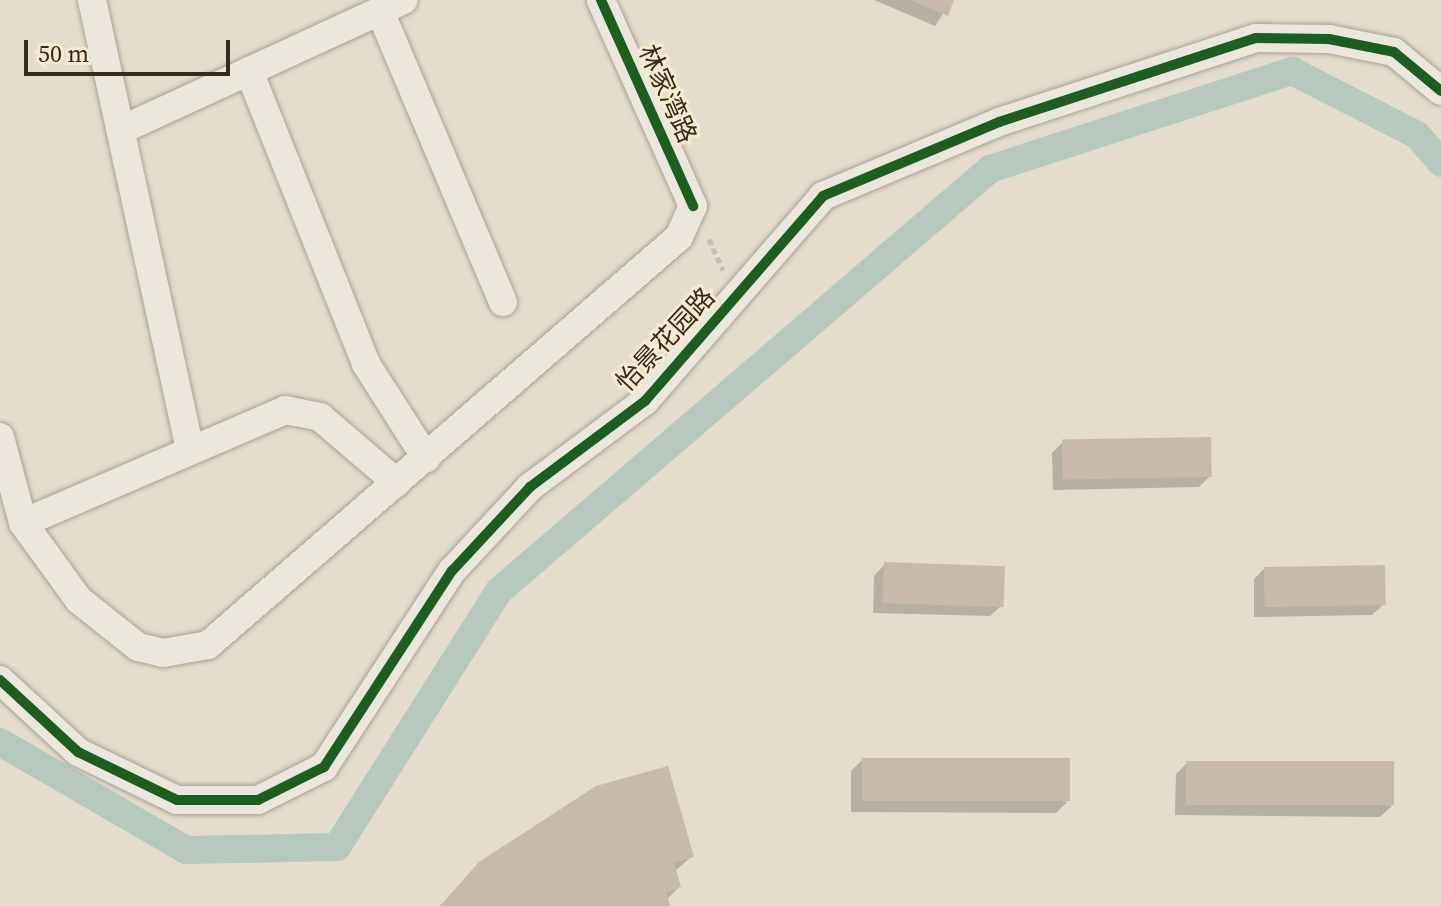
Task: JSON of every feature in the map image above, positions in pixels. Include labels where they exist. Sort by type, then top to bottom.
[{"type":"street","points":[[92,0],[190,449]]},
{"type":"street","name":"林家湾路","points":[[601,0],[693,206]]},
{"type":"street","points":[[121,130],[392,5],[503,302]]},
{"type":"street","name":"怡景花园路","points":[[0,680],[78,752],[177,800],[258,800],[324,767],[452,571],[530,487],[645,401],[823,196],[999,122],[1256,38],[1329,39],[1394,52],[1441,91]]},
{"type":"street","points":[[249,71],[366,364],[426,458]]},
{"type":"street","points":[[0,437],[23,523],[79,600],[138,647],[163,653],[208,645],[645,269],[679,237],[693,206]]},
{"type":"street","points":[[23,523],[285,410],[320,417],[397,483]]},
{"type":"path","points":[[693,206],[735,297]]},
{"type":"building","points":[[910,0],[954,0],[948,16]]},
{"type":"building","points":[[1211,437],[1212,477],[1063,480],[1062,440]]},
{"type":"building","points":[[884,562],[1005,566],[1003,607],[883,603]]},
{"type":"building","points":[[1385,565],[1386,605],[1265,607],[1264,567]]},
{"type":"building","points":[[862,758],[1070,758],[1070,801],[862,801]]},
{"type":"building","points":[[1186,761],[1394,761],[1394,805],[1186,805]]},
{"type":"building","points":[[668,766],[694,857],[674,863],[681,887],[666,892],[670,906],[440,906],[479,862],[596,786]]},
{"type":"waterway","points":[[0,742],[186,850],[337,847],[499,591],[990,169],[1292,71],[1417,135],[1441,163]]},
{"type":"cycle path","points":[[601,0],[693,206]]},
{"type":"cycle path","points":[[0,680],[78,752],[177,800],[258,800],[324,767],[452,571],[530,487],[645,401],[823,196],[999,122],[1256,38],[1329,39],[1394,52],[1441,91]]}]
